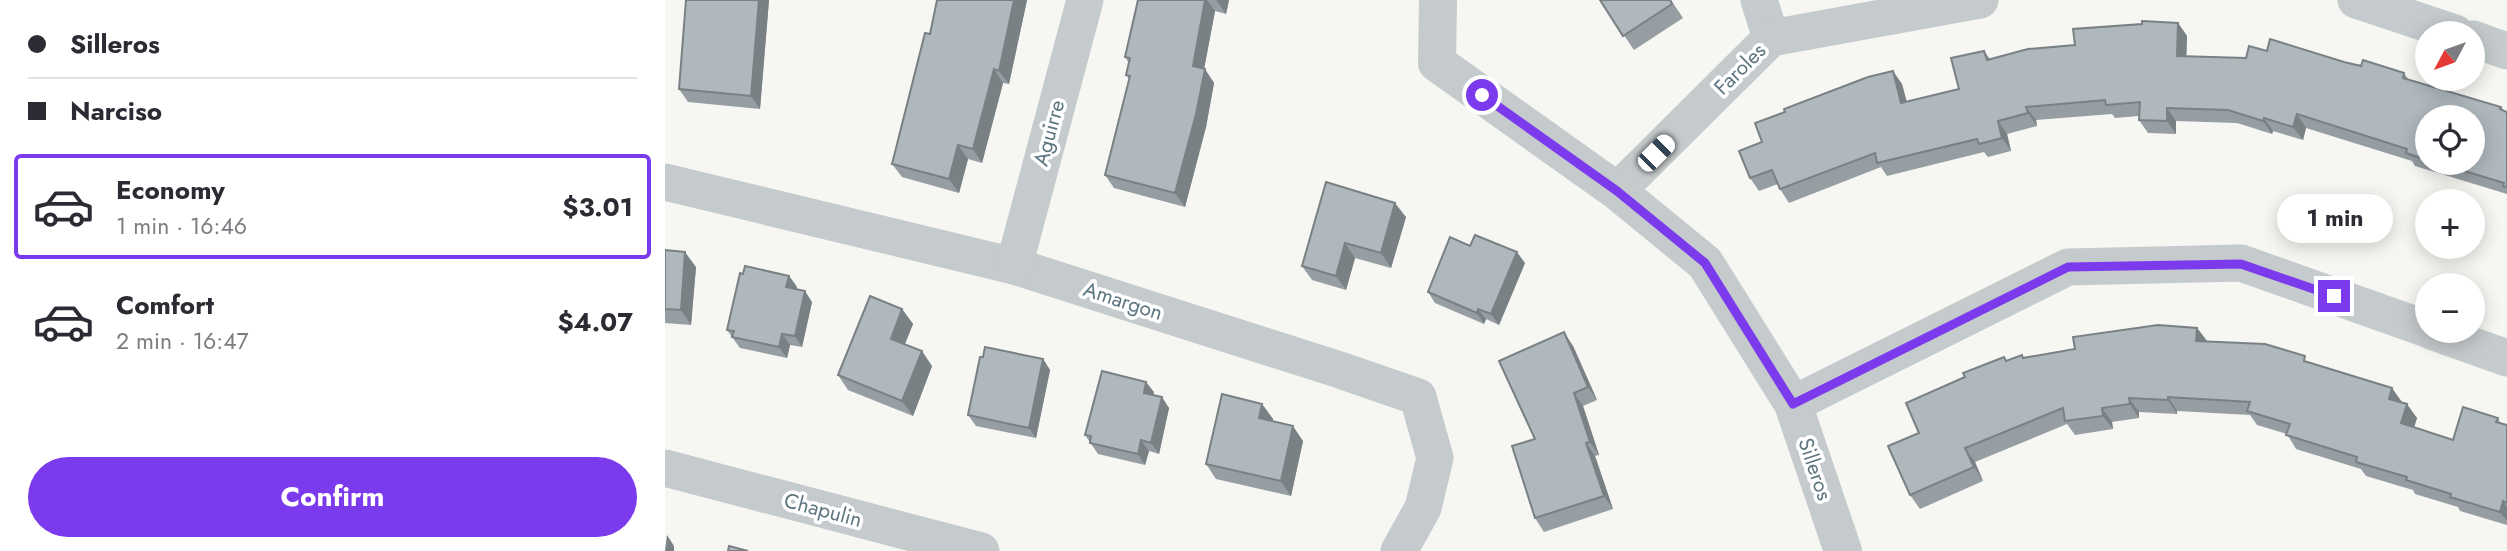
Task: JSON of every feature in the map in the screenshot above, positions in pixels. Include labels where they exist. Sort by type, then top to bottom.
[{"type":"street","name":"Aguirre","points":[[1014,266],[1085,0]]},
{"type":"street","name":"Silleros","points":[[1439,0],[1437,63],[1617,191],[1705,263],[1793,404],[1843,551]]},
{"type":"street","points":[[1759,0],[1771,38]]},
{"type":"street","name":"Faroles","points":[[1617,191],[1771,38],[1980,0]]},
{"type":"street","points":[[2356,0],[2419,21]]},
{"type":"street","points":[[2485,43],[2507,51]]},
{"type":"street","name":"Amargon","points":[[665,182],[1014,266],[1418,397],[1435,458],[1423,508],[1399,551]]},
{"type":"street","points":[[1793,404],[2068,267],[2241,264],[2415,325]]},
{"type":"street","points":[[2465,343],[2507,358]]},
{"type":"street","name":"Chapulin","points":[[665,468],[981,551]]},
{"type":"building","points":[[686,0],[759,0],[751,96],[679,89]]},
{"type":"building","points":[[937,0],[1014,0],[999,71],[994,69],[973,149],[958,145],[949,179],[892,164],[925,33],[930,34]]},
{"type":"building","points":[[1138,0],[1205,0],[1193,66],[1205,69],[1175,193],[1105,175],[1130,76],[1126,75],[1130,58],[1125,57]]},
{"type":"building","points":[[1600,0],[1670,0],[1672,4],[1623,36]]},
{"type":"building","points":[[2142,21],[2178,23],[2177,56],[2246,58],[2249,46],[2267,51],[2270,39],[2344,62],[2361,66],[2363,60],[2404,73],[2403,78],[2415,82],[2415,91],[2447,91],[2501,107],[2500,109],[2507,112],[2507,187],[2503,186],[2504,183],[2478,175],[2485,175],[2485,105],[2415,105],[2415,156],[2406,153],[2407,149],[2297,114],[2293,127],[2228,110],[2167,108],[2167,121],[2139,120],[2140,102],[2106,105],[2105,100],[2026,107],[2028,113],[1998,121],[2002,138],[1979,144],[1977,139],[1877,163],[1875,153],[1780,189],[1772,170],[1750,178],[1739,151],[1762,142],[1755,123],[1868,77],[1893,71],[1901,103],[1959,89],[1951,58],[1984,51],[1987,60],[2028,49],[2075,45],[2073,29],[2142,24]]},
{"type":"building","points":[[1326,182],[1395,203],[1381,253],[1345,243],[1336,276],[1302,266]]},
{"type":"building","points":[[1475,235],[1517,252],[1491,314],[1478,309],[1477,313],[1428,292],[1450,237],[1470,246]]},
{"type":"building","points":[[665,250],[685,252],[681,310],[665,309]]},
{"type":"building","points":[[745,266],[789,276],[786,287],[805,291],[795,336],[782,334],[779,347],[732,337],[734,331],[727,330],[740,273],[743,274]]},
{"type":"building","points":[[870,296],[902,309],[891,339],[922,351],[902,401],[838,375]]},
{"type":"building","points":[[2158,325],[2197,328],[2196,341],[2265,344],[2305,356],[2304,361],[2392,388],[2389,399],[2407,404],[2401,423],[2453,440],[2463,407],[2498,418],[2496,422],[2507,425],[2507,503],[2503,501],[2500,512],[2450,497],[2451,494],[2406,480],[2407,477],[2356,462],[2357,457],[2286,435],[2290,424],[2247,411],[2250,402],[2168,397],[2168,400],[2129,398],[2130,404],[2102,408],[2103,416],[2065,421],[2063,408],[1965,448],[1974,467],[1910,495],[1888,446],[1919,433],[1906,403],[1965,377],[1963,373],[2004,357],[2006,361],[2022,355],[2023,358],[2075,349],[2073,337]]},
{"type":"building","points":[[1564,332],[1588,387],[1574,393],[1590,442],[1586,443],[1604,496],[1535,518],[1512,446],[1535,439],[1499,361]]},
{"type":"building","points":[[985,347],[1043,359],[1029,428],[968,415],[980,357],[983,357]]},
{"type":"building","points":[[1102,371],[1146,382],[1144,393],[1162,397],[1151,443],[1141,440],[1138,454],[1090,443],[1091,436],[1085,435]]},
{"type":"building","points":[[1222,394],[1262,404],[1259,418],[1293,426],[1281,481],[1206,464]]},
{"type":"building","points":[[729,546],[748,551],[728,551]]},
{"type":"route","points":[[1482,95],[1617,191],[1705,263],[1793,404],[2068,267],[2241,264],[2334,296]]}]
